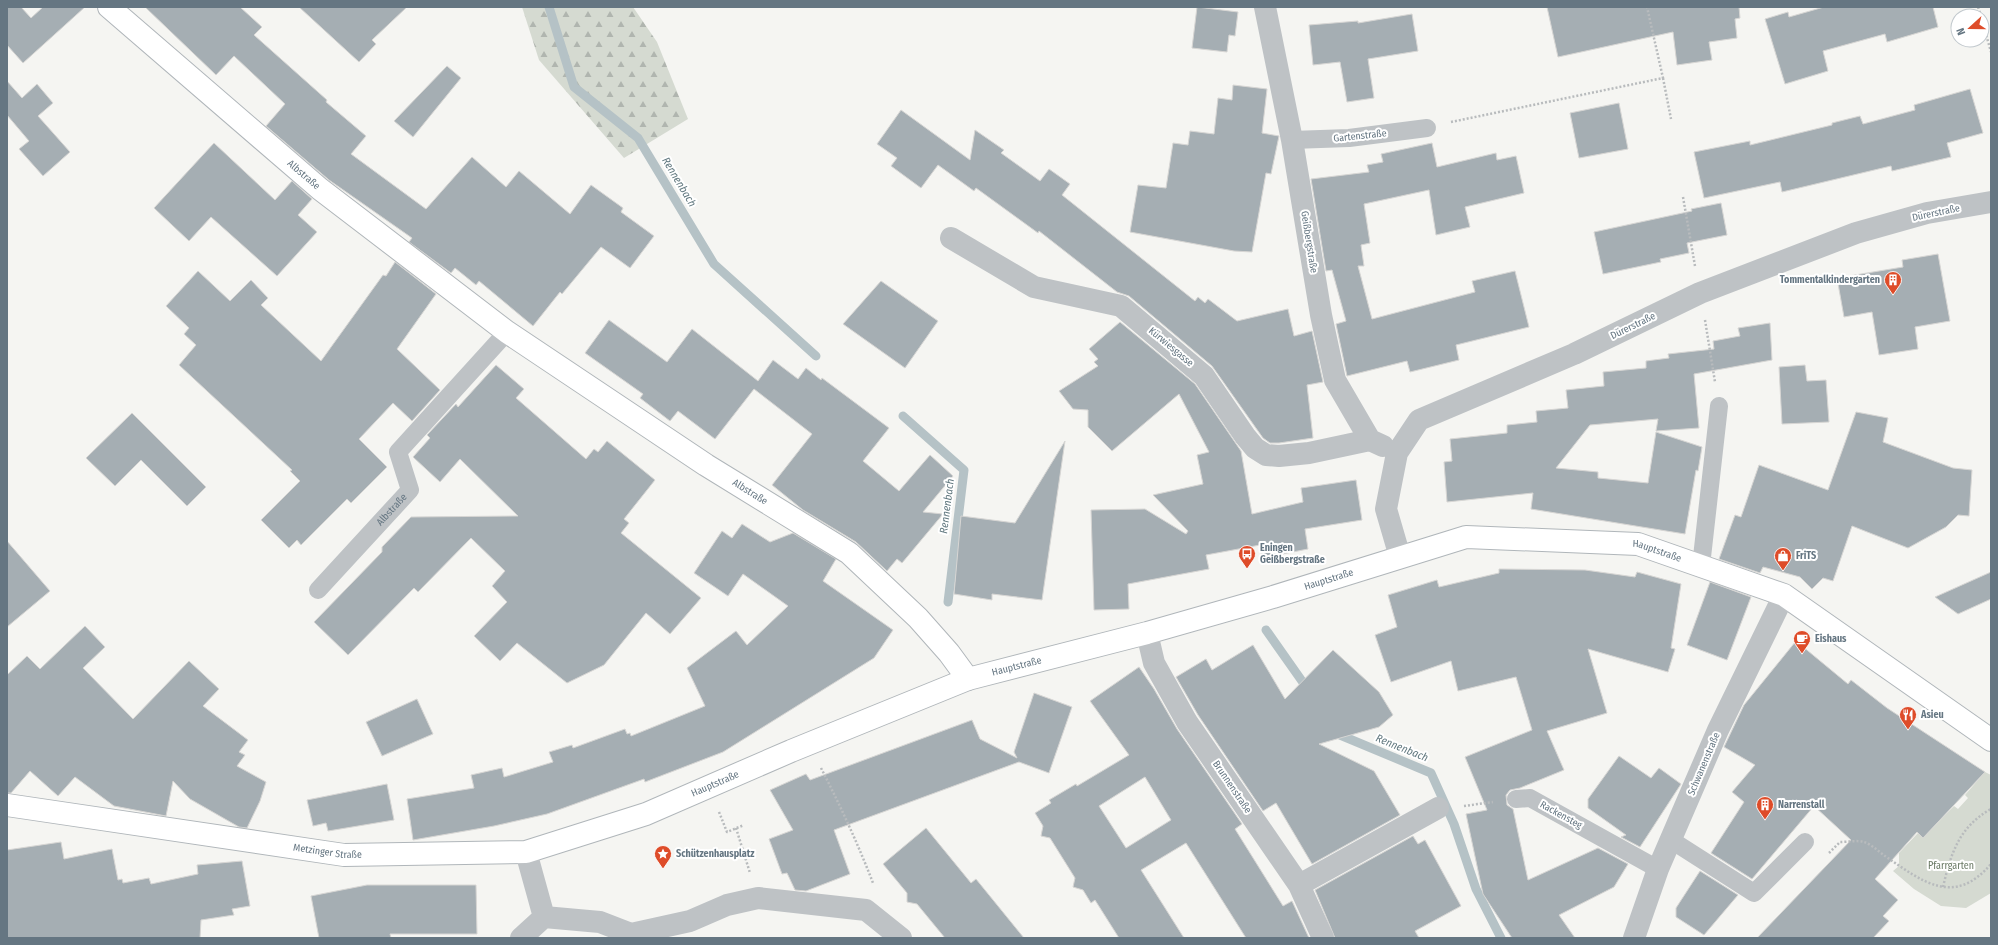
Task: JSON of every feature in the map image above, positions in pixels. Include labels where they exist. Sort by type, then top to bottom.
[{"type":"main road","name":"Albstraße","points":[[109,7],[320,188],[507,332],[706,465],[849,553],[918,618],[949,653],[968,679]]},
{"type":"main road","name":"Hauptstraße","points":[[646,814],[791,751],[968,679],[1147,634],[1273,597],[1466,537],[1638,544],[1784,595],[1991,740]]},
{"type":"main road","name":"Metzinger Straße","points":[[7,805],[344,855],[526,852],[646,814]]},
{"type":"street","name":"Geißbergstraße","points":[[1265,7],[1292,140],[1321,315],[1336,380],[1370,440]]},
{"type":"street","name":"Dürerstraße","points":[[1400,557],[1386,509],[1396,453],[1419,420],[1574,354],[1700,293],[1856,233],[1927,213],[1991,202]]},
{"type":"street","name":"Kürwiesgasse","points":[[951,238],[1034,287],[1121,306],[1204,376],[1245,436],[1255,448],[1266,455],[1279,456],[1309,453],[1370,440]]},
{"type":"street","points":[[1370,440],[1396,453]]},
{"type":"street","name":"Schwanenstraße","points":[[1634,938],[1658,869],[1718,730],[1784,595]]},
{"type":"street","name":"Brunnenstraße","points":[[1147,634],[1154,663],[1187,722],[1299,886],[1323,938]]},
{"type":"street","points":[[1299,886],[1438,808]]},
{"type":"street","points":[[526,852],[544,917]]},
{"type":"street","points":[[521,938],[544,917],[600,922],[630,934],[690,921],[728,905],[758,898],[866,910],[901,938]]},
{"type":"lane","name":"Gartenstraße","points":[[1292,140],[1348,138],[1427,128]]},
{"type":"lane","name":"Albstraße","points":[[318,590],[410,490],[398,452],[507,332]]},
{"type":"lane","points":[[1701,566],[1719,406]]},
{"type":"lane","name":"Rackensteg","points":[[1516,799],[1530,798],[1658,869]]},
{"type":"lane","points":[[1671,840],[1754,894],[1805,842]]},
{"type":"path","points":[[1647,7],[1671,119]]},
{"type":"path","points":[[1427,128],[1663,78]]},
{"type":"path","points":[[1683,197],[1719,406]]},
{"type":"path","points":[[824,773],[850,831],[860,848],[875,891],[866,910]]},
{"type":"path","points":[[1462,806],[1516,799]]},
{"type":"path","points":[[1943,887],[1950,856],[1965,831],[1979,816],[1991,809]]},
{"type":"path","points":[[727,832],[744,825]]},
{"type":"path","points":[[736,828],[758,898]]},
{"type":"path","points":[[1805,842],[1823,858],[1840,842],[1864,842],[1899,866],[1935,886],[1943,887],[1955,888],[1969,884],[1991,864]]},
{"type":"green space","points":[[522,7],[633,7],[657,42],[688,119],[624,158],[539,60]]},
{"type":"green space","name":"Pfarrgarten","points":[[1985,772],[1991,775],[1991,893],[1966,908],[1941,906],[1914,889],[1893,871],[1899,866],[1899,853],[1918,833],[1923,838],[1954,806],[1958,809],[1968,798],[1965,795]]},
{"type":"building","points":[[7,7],[21,7],[31,18],[43,7],[85,7],[23,63],[7,45]]},
{"type":"building","points":[[145,7],[240,7],[262,27],[254,35],[327,100],[326,102],[366,136],[351,154],[426,209],[472,157],[506,187],[519,171],[570,214],[591,185],[623,208],[621,212],[654,236],[630,268],[601,247],[562,294],[560,292],[533,326],[479,281],[476,285],[455,268],[451,273],[409,242],[412,238],[329,180],[266,126],[285,104],[234,56],[216,75]]},
{"type":"building","points":[[299,7],[407,7],[372,40],[376,44],[359,62]]},
{"type":"building","points":[[1197,7],[1238,12],[1235,36],[1229,35],[1227,52],[1192,48]]},
{"type":"building","points":[[1547,7],[1739,7],[1740,18],[1735,19],[1737,38],[1709,42],[1712,60],[1677,65],[1673,32],[1558,57]]},
{"type":"building","points":[[1824,7],[1933,7],[1938,27],[1887,42],[1885,34],[1823,51],[1828,71],[1785,84],[1765,19],[1788,12],[1789,17]]},
{"type":"building","points":[[1412,14],[1418,51],[1368,59],[1374,98],[1347,102],[1340,62],[1313,65],[1309,25],[1358,21],[1358,23]]},
{"type":"building","points":[[447,66],[461,78],[413,137],[394,121]]},
{"type":"building","points":[[7,81],[22,98],[37,84],[53,103],[38,116],[70,152],[43,176],[19,149],[29,141],[7,115]]},
{"type":"building","points":[[1233,85],[1267,89],[1262,133],[1279,136],[1271,174],[1266,173],[1252,252],[1234,251],[1130,232],[1138,185],[1166,188],[1173,143],[1188,145],[1190,131],[1214,134],[1218,98],[1232,100]]},
{"type":"building","points":[[1970,89],[1983,133],[1947,143],[1951,157],[1892,171],[1891,166],[1782,192],[1780,182],[1704,198],[1694,152],[1750,141],[1750,145],[1832,125],[1832,123],[1860,116],[1863,124],[1915,110],[1914,105]]},
{"type":"building","points":[[1619,103],[1628,149],[1579,158],[1570,113]]},
{"type":"building","points":[[901,110],[970,160],[975,130],[1004,150],[1001,153],[1040,181],[1049,169],[1070,184],[1062,195],[1195,301],[1198,297],[1205,303],[1208,299],[1237,321],[1288,309],[1294,336],[1312,331],[1323,382],[1307,385],[1313,438],[1270,443],[1263,438],[1212,366],[1129,296],[1117,292],[1039,231],[1038,233],[976,188],[974,191],[938,165],[921,188],[891,166],[897,158],[877,144]]},
{"type":"building","points":[[214,143],[275,200],[292,181],[312,199],[298,215],[317,232],[277,276],[211,217],[189,241],[154,208]]},
{"type":"building","points":[[1432,143],[1437,167],[1496,153],[1497,160],[1516,156],[1524,193],[1465,207],[1470,227],[1436,235],[1429,190],[1364,204],[1370,243],[1361,245],[1364,266],[1358,266],[1372,319],[1475,292],[1472,281],[1515,271],[1529,327],[1456,345],[1459,360],[1410,372],[1407,361],[1347,376],[1336,324],[1346,321],[1332,270],[1326,271],[1311,179],[1369,172],[1367,165],[1383,162],[1381,154]]},
{"type":"building","points":[[1721,203],[1727,235],[1687,243],[1689,253],[1660,259],[1661,262],[1603,274],[1594,232],[1692,211],[1691,209]]},
{"type":"building","name":"Tommentalkindergarten","points":[[1938,254],[1950,321],[1915,327],[1918,349],[1879,355],[1872,312],[1844,317],[1837,278],[1903,267],[1902,260]]},
{"type":"building","points":[[395,262],[436,294],[397,349],[440,390],[412,421],[393,403],[359,439],[387,467],[351,503],[347,499],[301,545],[297,540],[289,548],[261,520],[300,481],[290,471],[292,470],[179,365],[196,345],[184,334],[189,328],[166,306],[198,271],[230,301],[251,280],[268,298],[261,305],[321,361],[383,275],[386,276]]},
{"type":"building","points":[[881,281],[938,321],[905,368],[843,324]]},
{"type":"building","points":[[609,320],[667,362],[692,329],[758,381],[773,360],[798,379],[806,368],[821,380],[822,378],[889,428],[863,461],[899,491],[930,455],[953,476],[923,512],[943,514],[902,563],[897,559],[887,571],[856,542],[803,510],[772,485],[812,434],[754,389],[715,439],[678,411],[670,421],[640,398],[643,394],[585,353]]},
{"type":"building","points":[[1120,322],[1195,384],[1241,451],[1252,514],[1303,502],[1301,488],[1356,480],[1362,520],[1305,529],[1308,549],[1262,558],[1260,545],[1206,555],[1209,569],[1128,584],[1129,609],[1094,610],[1091,510],[1145,509],[1186,534],[1188,531],[1153,495],[1203,484],[1197,455],[1209,452],[1179,394],[1112,451],[1088,427],[1088,410],[1073,409],[1059,391],[1098,366],[1094,362],[1098,359],[1089,349]]},
{"type":"building","points":[[1770,323],[1772,360],[1694,374],[1699,428],[1656,431],[1658,419],[1590,425],[1556,468],[1598,472],[1598,478],[1648,483],[1656,432],[1702,447],[1698,471],[1696,470],[1685,534],[1531,509],[1533,493],[1447,502],[1444,462],[1452,461],[1450,439],[1507,433],[1507,425],[1537,422],[1536,411],[1568,408],[1566,390],[1604,386],[1603,372],[1646,368],[1646,361],[1669,358],[1668,354],[1714,349],[1713,341],[1740,336],[1738,328]]},
{"type":"building","points":[[496,365],[524,389],[516,398],[586,459],[594,449],[598,452],[607,441],[655,480],[624,519],[629,523],[621,533],[701,598],[670,634],[646,613],[604,665],[567,683],[517,643],[500,661],[474,636],[507,602],[492,586],[505,571],[471,538],[418,592],[414,588],[348,655],[314,622],[382,552],[382,547],[411,517],[518,516],[460,459],[440,482],[413,457],[430,438],[427,435],[456,404],[458,407]]},
{"type":"building","points":[[1805,365],[1807,381],[1826,380],[1829,422],[1782,424],[1779,367]]},
{"type":"building","points":[[1856,412],[1888,418],[1883,442],[1953,468],[1972,470],[1969,516],[1958,515],[1946,527],[1908,548],[1852,526],[1833,581],[1823,578],[1812,589],[1800,577],[1763,567],[1760,573],[1719,559],[1735,515],[1741,517],[1759,465],[1828,490]]},
{"type":"building","points":[[132,413],[206,487],[187,506],[141,460],[115,486],[86,458]]},
{"type":"building","points":[[1065,441],[1042,600],[992,594],[992,600],[954,594],[961,516],[1015,523]]},
{"type":"building","points":[[742,524],[770,542],[793,533],[836,559],[823,581],[893,630],[874,658],[723,752],[645,782],[644,779],[547,814],[494,826],[413,840],[407,799],[474,788],[471,775],[502,768],[504,777],[553,762],[549,752],[572,745],[573,748],[625,729],[627,734],[630,733],[631,736],[705,706],[687,668],[736,631],[747,645],[788,606],[743,574],[728,596],[694,573],[722,531],[732,538]]},
{"type":"building","points":[[7,541],[50,591],[7,627]]},
{"type":"building","points":[[1499,569],[1585,570],[1635,577],[1637,572],[1681,584],[1671,648],[1675,649],[1668,672],[1588,649],[1607,713],[1547,731],[1564,770],[1520,788],[1510,790],[1506,795],[1507,805],[1513,809],[1528,880],[1598,848],[1628,864],[1614,887],[1559,915],[1575,938],[1512,938],[1483,894],[1466,814],[1487,810],[1465,757],[1532,730],[1516,677],[1458,691],[1451,661],[1391,682],[1375,635],[1397,627],[1388,595],[1437,580],[1439,587],[1499,573]]},
{"type":"building","points":[[1991,572],[1991,599],[1958,614],[1935,597]]},
{"type":"building","points":[[1710,582],[1751,597],[1727,660],[1687,645]]},
{"type":"building","points":[[85,626],[105,647],[83,668],[133,719],[189,661],[219,689],[203,706],[248,740],[239,752],[245,755],[237,766],[266,782],[260,801],[247,828],[239,827],[190,799],[173,781],[166,816],[114,806],[75,777],[58,796],[30,771],[11,793],[7,793],[7,675],[27,656],[40,669]]},
{"type":"building","points":[[1796,641],[1848,684],[1851,680],[1887,708],[1985,772],[1923,838],[1917,832],[1875,879],[1898,900],[1883,916],[1889,921],[1873,938],[1757,938],[1851,840],[1814,806],[1752,879],[1711,853],[1744,802],[1732,792],[1755,765],[1724,747],[1744,705]]},
{"type":"building","points":[[1253,645],[1285,699],[1333,650],[1379,692],[1393,715],[1379,727],[1319,744],[1374,771],[1400,815],[1312,864],[1276,803],[1263,811],[1198,715],[1176,677],[1206,659],[1212,670]]},
{"type":"building","points":[[1139,667],[1154,689],[1177,729],[1242,824],[1235,829],[1283,906],[1292,901],[1309,938],[1246,938],[1186,843],[1141,870],[1184,938],[1119,938],[1095,900],[1091,903],[1083,890],[1073,887],[1075,878],[1050,838],[1041,836],[1043,826],[1035,813],[1051,803],[1049,800],[1076,784],[1077,786],[1129,755],[1090,701]],"holes":[[[1145,777],[1171,820],[1126,848],[1099,806]]]},
{"type":"building","points":[[1034,693],[1072,707],[1049,773],[1019,762],[834,830],[850,874],[806,891],[795,890],[787,873],[782,874],[769,839],[793,830],[770,790],[806,774],[810,780],[972,720],[980,739],[1017,758],[1014,752]]},
{"type":"building","points":[[417,699],[433,734],[382,756],[366,722]]},
{"type":"building","points":[[1619,756],[1651,778],[1659,768],[1681,784],[1640,847],[1621,837],[1626,835],[1588,808],[1588,799]]},
{"type":"building","points":[[387,784],[394,820],[328,831],[326,823],[313,826],[307,800]]},
{"type":"building","points":[[926,828],[971,883],[976,879],[1024,938],[945,938],[917,904],[907,902],[907,893],[883,864]]},
{"type":"building","points":[[1413,836],[1418,844],[1425,840],[1461,906],[1415,931],[1419,938],[1335,938],[1315,890]]},
{"type":"building","points":[[61,842],[64,859],[112,849],[118,880],[122,879],[123,883],[149,878],[151,884],[198,874],[197,865],[242,861],[250,906],[232,909],[234,915],[201,920],[200,938],[7,938],[7,850]]},
{"type":"building","points":[[1700,871],[1738,895],[1704,935],[1676,917],[1676,908]]},
{"type":"building","points":[[367,885],[476,885],[477,934],[390,934],[391,938],[319,938],[311,896]]},
{"type":"waterway","name":"Rennenbach","points":[[549,7],[574,87],[638,138],[714,264],[816,356]]},
{"type":"waterway","name":"Rennenbach","points":[[903,416],[964,470],[948,602]]},
{"type":"waterway","name":"Rennenbach","points":[[1266,630],[1309,691]]},
{"type":"waterway","name":"Rennenbach","points":[[1335,729],[1340,735],[1431,773],[1454,824],[1476,889],[1501,938]]},
{"type":"place","name":"Tommentalkindergarten","points":[[1893,295]]},
{"type":"place","name":"Eningen Geißbergstraße","points":[[1247,569]]},
{"type":"place","name":"FriTS","points":[[1783,571]]},
{"type":"place","name":"Eishaus","points":[[1802,654]]},
{"type":"place","name":"Asieu","points":[[1908,730]]},
{"type":"place","name":"Narrenstall","points":[[1765,820]]},
{"type":"place","name":"Schützenhausplatz","points":[[663,869]]}]
